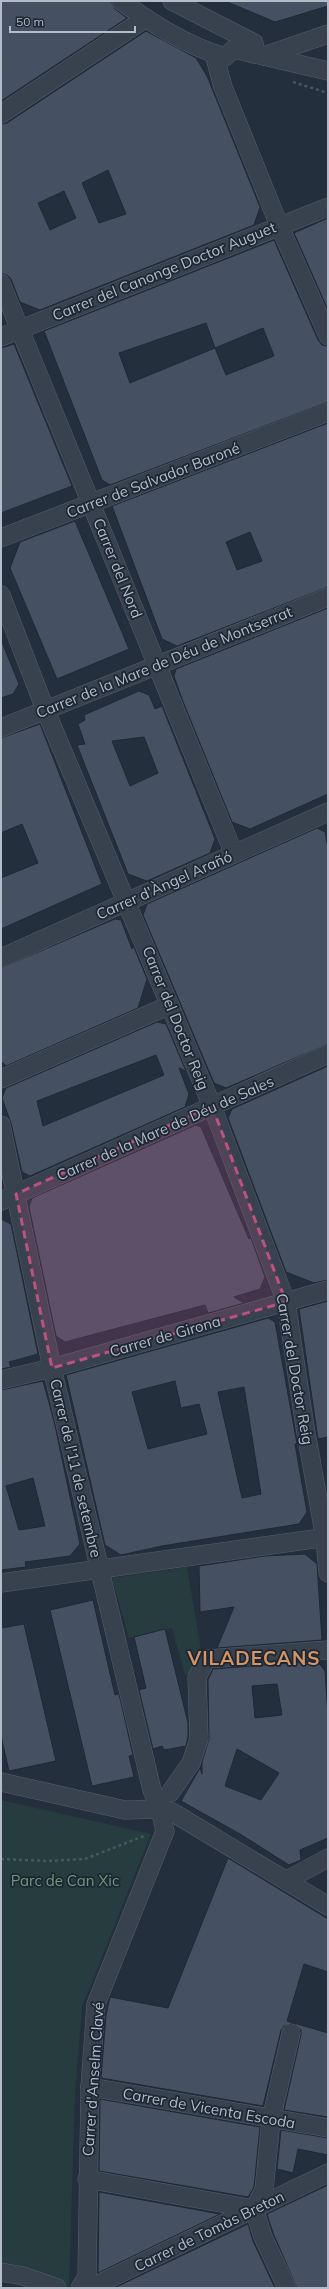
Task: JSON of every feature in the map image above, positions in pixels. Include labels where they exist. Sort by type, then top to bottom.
[{"type":"street","points":[[121,1],[179,38],[214,54],[225,57],[234,49],[328,71]]},
{"type":"street","points":[[172,1],[254,43],[255,49],[259,55]]},
{"type":"street","points":[[1,114],[146,18]]},
{"type":"street","points":[[259,55],[328,34]]},
{"type":"street","points":[[214,54],[224,87],[279,225],[328,336]]},
{"type":"street","name":"Carrer del Canonge Doctor Auguet","points":[[1,337],[279,225],[328,207]]},
{"type":"street","name":"Carrer del Nord","points":[[1,283],[234,854]]},
{"type":"street","name":"Carrer de Salvador Baroné","points":[[1,538],[328,412]]},
{"type":"street","name":"Carrer del Doctor Reig","points":[[1,595],[46,709],[128,901],[212,1106],[286,1302],[305,1427],[326,1538],[328,1573]]},
{"type":"street","name":"Carrer de la Mare de Déu de Montserrat","points":[[1,728],[157,664],[328,597]]},
{"type":"street","name":"Carrer d'Àngel Arañó","points":[[1,958],[328,812]]},
{"type":"street","points":[[1,1079],[170,1005]]},
{"type":"street","name":"Carrer de la Mare de Déu de Sales","points":[[9,1198],[328,1054]]},
{"type":"street","name":"Carrer de l'11 de setembre","points":[[1,1125],[9,1198],[52,1368],[152,1790],[160,1809]]},
{"type":"street","name":"Carrer de Girona","points":[[1,1380],[52,1368],[328,1290]]},
{"type":"street","points":[[1,1584],[326,1538]]},
{"type":"street","points":[[170,1793],[191,1763],[199,1739],[197,1677],[207,1660],[328,1650]]},
{"type":"street","points":[[1,1780],[125,1810],[160,1809],[172,1812],[328,1906]]},
{"type":"street","name":"Carrer d'Anselm Clavé","points":[[80,2288],[87,2277],[87,2179],[90,2087],[96,2004],[165,1831],[160,1809]]},
{"type":"street","points":[[287,1880],[328,1858]]},
{"type":"street","points":[[288,2288],[264,2237],[254,2209],[264,2190],[271,2120],[291,2032]]},
{"type":"street","name":"Carrer de Vicenta Escoda","points":[[90,2087],[271,2120],[328,2128]]},
{"type":"street","name":"Carrer de Tomàs Breton","points":[[90,2288],[328,2174]]},
{"type":"street","points":[[87,2179],[254,2209]]},
{"type":"street","points":[[1,2272],[57,2288]]},
{"type":"path","points":[[1,1859],[47,1861],[85,1859],[150,1834]]},
{"type":"highlighted area","points":[[212,1106],[286,1302],[52,1368],[16,1194]]},
{"type":"green space","points":[[187,1567],[202,1656],[191,1673],[185,1675],[172,1628],[129,1638],[112,1578]]},
{"type":"green space","name":"Parc de Can Xic","points":[[1,1800],[151,1834],[82,2007],[75,2092],[69,2286],[1,2272]]},
{"type":"building","points":[[1,1],[111,1],[115,9],[127,18],[1,101]]},
{"type":"building","points":[[225,1],[328,1],[328,6],[275,22]]},
{"type":"building","points":[[146,31],[196,58],[207,76],[260,207],[254,225],[40,310],[20,302],[11,279],[7,275],[1,273],[1,124],[7,123]],"holes":[[[108,170],[126,214],[99,223],[82,183]],[[64,191],[76,218],[50,230],[38,203]]]},
{"type":"building","points":[[328,218],[328,310],[294,233]]},
{"type":"building","points":[[274,240],[318,340],[322,345],[328,346],[328,402],[110,485],[102,480],[44,331]],"holes":[[[206,323],[215,348],[130,383],[119,353]],[[263,328],[274,356],[226,375],[215,348]]]},
{"type":"building","points":[[14,344],[72,486],[1,513],[1,348]]},
{"type":"building","points":[[328,423],[328,587],[177,646],[162,639],[112,506]],"holes":[[[250,532],[262,561],[237,570],[226,542]]]},
{"type":"building","points":[[75,521],[129,649],[57,679],[10,568],[20,542]]},
{"type":"building","points":[[328,608],[328,794],[250,829],[232,822],[182,699],[174,676],[176,669]]},
{"type":"building","points":[[1,640],[19,684],[13,694],[1,698]]},
{"type":"building","points":[[139,691],[149,695],[155,709],[162,706],[215,839],[210,853],[147,881],[128,874],[77,745],[85,744],[78,724],[85,720],[84,715]],"holes":[[[144,737],[158,773],[130,786],[112,741]]]},
{"type":"building","points":[[40,724],[102,884],[1,929],[1,878],[38,863],[22,824],[1,833],[1,738]]},
{"type":"building","points":[[317,828],[325,832],[328,848],[328,1044],[226,1088],[214,1083],[143,915],[147,904]]},
{"type":"building","points":[[115,919],[121,920],[132,949],[133,945],[147,979],[138,1008],[6,1066],[1,1061],[1,968]]},
{"type":"building","points":[[157,1022],[166,1024],[186,1071],[179,1068],[189,1094],[185,1107],[30,1176],[22,1172],[11,1123],[2,1098],[6,1088]],"holes":[[[156,1055],[164,1075],[43,1126],[37,1101]]]},
{"type":"building","points":[[328,1066],[328,1280],[314,1283],[286,1272],[228,1118],[232,1109]]},
{"type":"building","points":[[196,1125],[201,1127],[249,1239],[251,1238],[265,1277],[260,1289],[234,1297],[244,1303],[208,1313],[205,1305],[65,1342],[56,1336],[29,1207],[32,1198]]},
{"type":"building","points":[[1,1219],[11,1224],[38,1354],[9,1362],[11,1367],[1,1369]]},
{"type":"building","points":[[328,1301],[328,1437],[318,1439],[299,1309]]},
{"type":"building","points":[[268,1318],[275,1322],[297,1444],[295,1444],[307,1512],[299,1524],[162,1546],[121,1555],[105,1545],[66,1375]],"holes":[[[175,1381],[181,1408],[199,1404],[207,1434],[148,1449],[132,1392]],[[244,1387],[261,1494],[242,1498],[218,1392]]]},
{"type":"building","points":[[43,1381],[54,1421],[80,1544],[70,1556],[25,1562],[26,1567],[1,1570],[1,1390]],"holes":[[[33,1478],[45,1526],[19,1530],[6,1486]]]},
{"type":"building","points":[[305,1554],[317,1564],[322,1640],[217,1648],[234,1607],[200,1612],[199,1566],[265,1556]]},
{"type":"building","points":[[93,1600],[115,1695],[119,1694],[133,1755],[129,1756],[134,1777],[92,1786],[50,1610]]},
{"type":"building","points":[[24,1624],[56,1761],[9,1771],[1,1736],[1,1628]]},
{"type":"building","points":[[165,1629],[188,1723],[188,1737],[186,1746],[164,1750],[162,1746],[153,1749],[139,1690],[146,1688],[134,1637]]},
{"type":"building","points":[[317,1661],[325,1671],[328,1717],[328,1838],[300,1850],[301,1860],[289,1865],[240,1834],[181,1801],[200,1768],[202,1774],[202,1762],[209,1739],[208,1680],[213,1669]],"holes":[[[277,1684],[282,1715],[255,1718],[252,1686]],[[237,1749],[279,1773],[261,1800],[225,1786]]]},
{"type":"building","points":[[228,1858],[328,1919],[328,1972],[304,1964],[287,2021],[293,2023],[284,2026],[281,2030],[263,2106],[101,2078],[106,2015],[110,1997],[168,2008]]},
{"type":"building","points":[[294,2023],[328,2033],[328,2117],[284,2110],[301,2035],[301,2030]]},
{"type":"building","points":[[100,2099],[260,2127],[254,2187],[248,2197],[99,2171]]},
{"type":"building","points":[[281,2130],[328,2138],[328,2155],[298,2149],[293,2173],[277,2169]]},
{"type":"building","points":[[328,2185],[328,2288],[297,2288],[273,2233],[267,2214]]},
{"type":"building","points":[[99,2192],[220,2214],[98,2273]]},
{"type":"building","points":[[248,2224],[253,2241],[275,2288],[114,2288]]},
{"type":"district","name":"VILADECANS","points":[[254,1658]]}]
